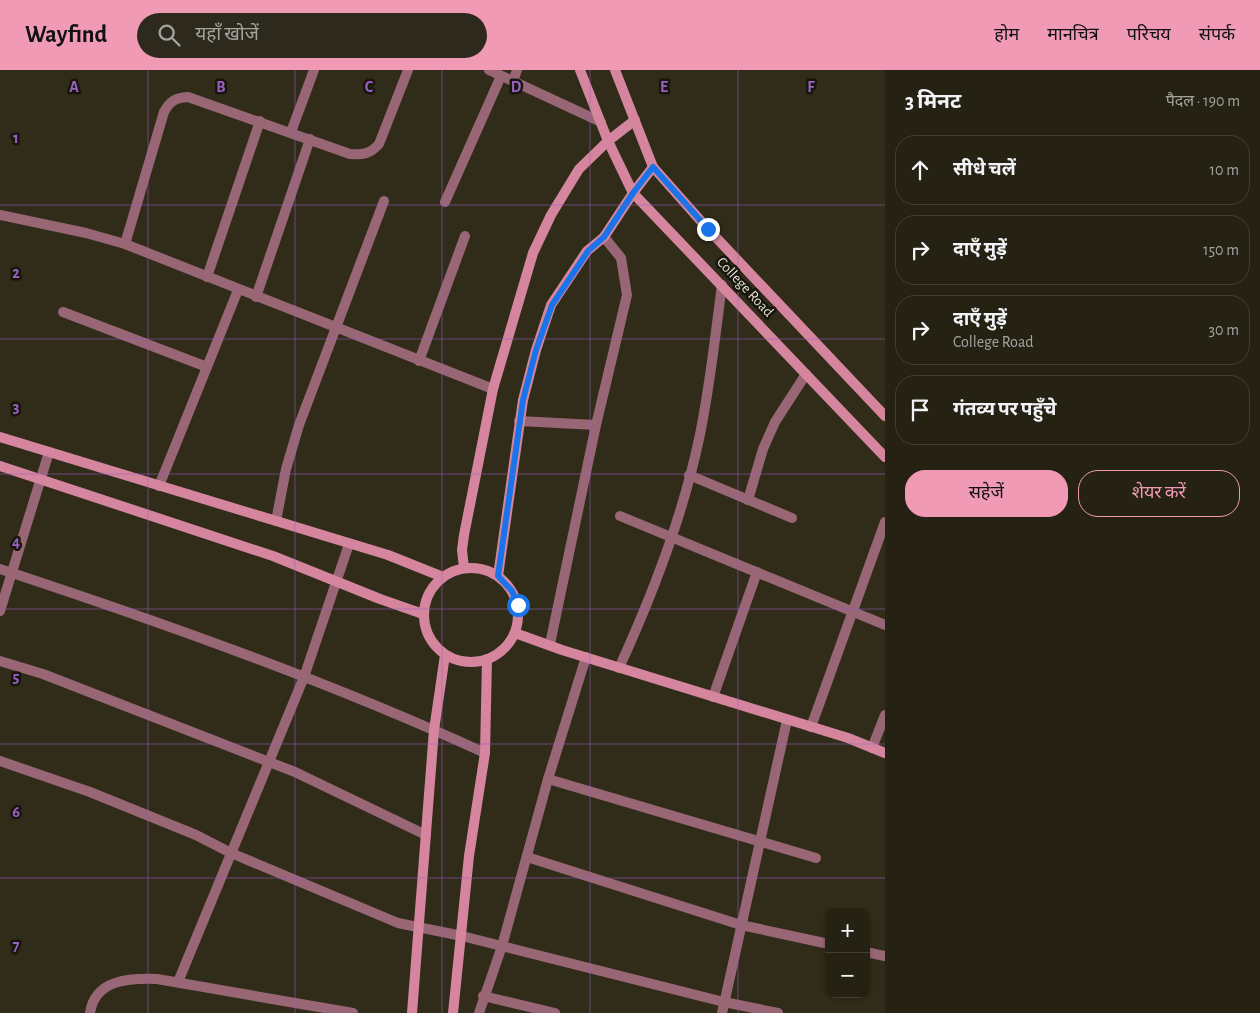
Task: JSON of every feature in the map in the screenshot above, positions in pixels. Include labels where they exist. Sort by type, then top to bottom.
[{"type":"main road","name":"College Road","points":[[580,70],[608,141],[633,193],[885,457]]},
{"type":"main road","name":"College Road","points":[[615,70],[653,167],[708,229],[885,416]]},
{"type":"main road","points":[[464,568],[462,550],[464,535],[493,389],[504,344],[536,245],[551,215],[580,169],[608,141],[635,120]]},
{"type":"main road","points":[[498,576],[520,421],[536,350],[552,305],[588,251],[604,237],[653,167]]},
{"type":"main road","points":[[0,437],[350,544],[413,564],[443,577]]},
{"type":"main road","points":[[0,466],[272,556],[424,614]]},
{"type":"main road","points":[[475,567],[498,576],[512,591],[518,605],[519,620],[515,632],[505,649],[476,662],[460,661],[445,654],[434,644],[426,630],[424,614],[426,599],[434,585],[443,577],[464,568],[475,567]]},
{"type":"main road","points":[[515,632],[619,668],[811,727],[885,753]]},
{"type":"main road","points":[[412,1013],[434,730],[445,654]]},
{"type":"main road","points":[[453,1013],[469,856],[485,753],[486,659]]},
{"type":"street","points":[[291,132],[314,70]]},
{"type":"street","points":[[125,244],[168,104],[176,98],[188,97],[350,154],[362,155],[372,152],[379,144],[408,70]]},
{"type":"street","points":[[489,70],[601,122]]},
{"type":"street","points":[[513,81],[517,70]]},
{"type":"street","points":[[445,202],[502,76]]},
{"type":"street","points":[[207,277],[260,121]]},
{"type":"street","points":[[256,297],[310,140]]},
{"type":"street","points":[[276,521],[286,469],[299,425],[384,201]]},
{"type":"street","points":[[0,214],[86,233],[125,244],[493,389]]},
{"type":"street","points":[[419,361],[465,236]]},
{"type":"street","points":[[550,644],[596,425],[627,295],[621,258],[604,237]]},
{"type":"street","points":[[619,668],[651,598],[673,538],[700,431],[722,285]]},
{"type":"street","points":[[159,486],[238,290]]},
{"type":"street","points":[[63,312],[207,367]]},
{"type":"street","points":[[748,500],[763,449],[775,422],[806,374]]},
{"type":"street","points":[[520,421],[596,425]]},
{"type":"street","points":[[0,611],[49,452]]},
{"type":"street","points":[[689,475],[792,518]]},
{"type":"street","points":[[620,516],[885,625]]},
{"type":"street","points":[[811,727],[885,522]]},
{"type":"street","points":[[178,982],[304,677],[350,544]]},
{"type":"street","points":[[0,569],[115,606],[304,677],[485,753]]},
{"type":"street","points":[[713,697],[757,572]]},
{"type":"street","points":[[478,1013],[502,946],[548,779],[586,657]]},
{"type":"street","points":[[0,661],[43,674],[295,772],[426,835]]},
{"type":"street","points":[[872,748],[885,715]]},
{"type":"street","points":[[722,1013],[758,841],[787,720]]},
{"type":"street","points":[[0,761],[90,792],[196,835],[231,853],[386,919],[419,928],[462,936],[724,1002],[778,1013]]},
{"type":"street","points":[[548,779],[816,858]]},
{"type":"street","points":[[527,857],[740,925],[825,943]]},
{"type":"street","points":[[870,953],[885,956]]},
{"type":"street","points":[[90,1013],[91,1006],[100,990],[112,982],[132,978],[178,982],[354,1013]]},
{"type":"street","points":[[484,996],[555,1013]]},
{"type":"route","points":[[518,605],[512,591],[503,579],[498,576],[523,400],[536,350],[552,305],[588,251],[604,237],[653,167],[708,229]]}]
